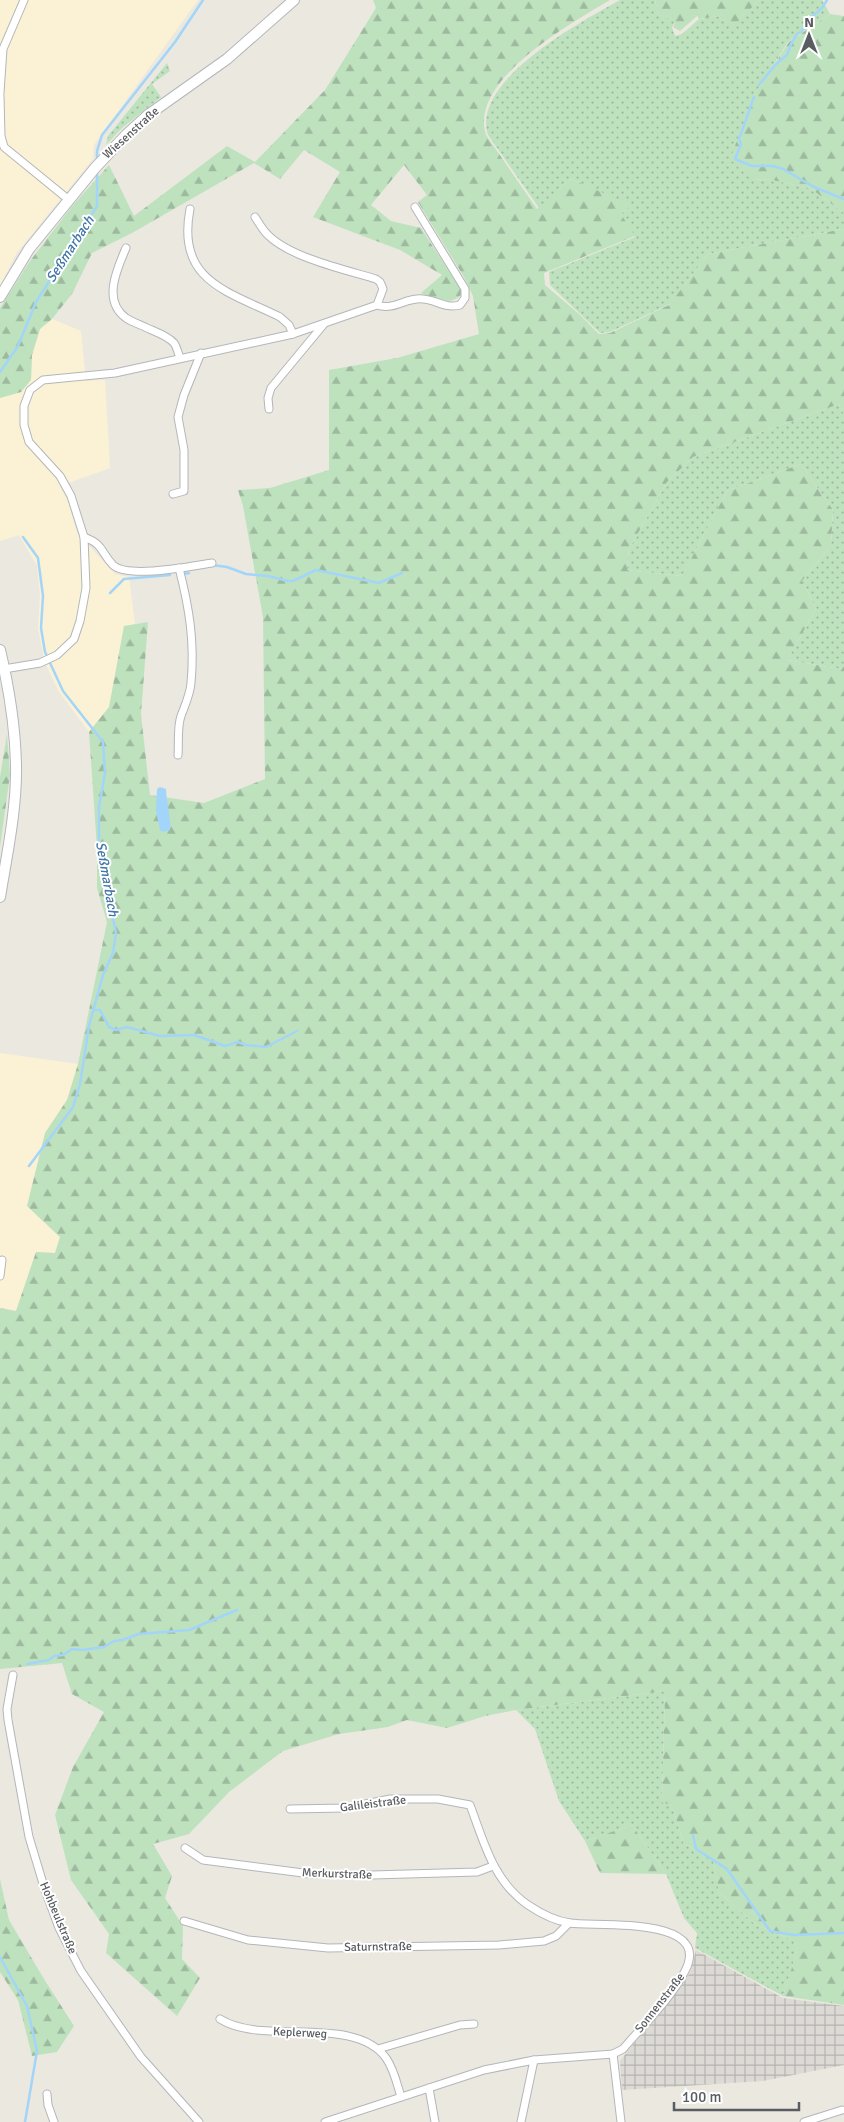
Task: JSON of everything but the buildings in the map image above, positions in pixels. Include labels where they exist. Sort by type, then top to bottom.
[{"type":"main road","name":"Wiesenstraße","points":[[0,297],[29,249],[108,152],[148,115],[227,59],[294,0]]},
{"type":"main road","points":[[0,650],[13,717],[16,765],[9,839],[0,897]]},
{"type":"street","points":[[24,0],[3,49],[0,95],[1,136],[4,147],[69,200]]},
{"type":"street","points":[[4,669],[40,662],[57,655],[74,639],[80,621],[86,588],[84,537],[71,496],[60,476],[30,442],[24,425],[24,406],[30,390],[43,380],[115,373],[292,334],[377,305],[385,308],[423,299],[452,307],[460,305],[465,298],[465,289],[415,207]]},
{"type":"street","points":[[190,209],[187,227],[188,244],[191,256],[201,273],[214,285],[280,317],[289,325],[292,334]]},
{"type":"street","points":[[255,217],[269,236],[289,249],[380,282],[383,290],[377,305]]},
{"type":"street","points":[[126,248],[115,273],[113,285],[113,298],[118,309],[126,318],[159,333],[174,343],[180,358]]},
{"type":"street","points":[[269,409],[268,398],[271,388],[324,324]]},
{"type":"street","points":[[173,494],[184,491],[184,450],[178,417],[184,395],[201,353]]},
{"type":"street","points":[[84,537],[97,542],[114,566],[129,571],[179,568],[212,563]]},
{"type":"street","points":[[178,755],[180,717],[186,706],[191,685],[192,642],[189,609],[179,568]]},
{"type":"street","points":[[0,1276],[2,1260]]},
{"type":"street","name":"Hohbeulstraße","points":[[13,1675],[7,1709],[9,1730],[29,1837],[59,1928],[81,1971],[141,2057],[199,2122]]},
{"type":"street","name":"Galileistraße","points":[[290,1809],[346,1808],[390,1799],[419,1798],[456,1801]]},
{"type":"street","name":"Sonnenstraße","points":[[456,1801],[470,1805],[493,1866],[510,1889],[527,1904],[544,1914],[569,1923],[656,1928],[672,1933],[681,1939],[687,1948],[688,1962],[685,1971],[670,1993],[623,2049],[613,2054]]},
{"type":"street","name":"Merkurstraße","points":[[185,1848],[203,1860],[311,1874],[372,1875],[477,1872],[493,1866]]},
{"type":"street","name":"Saturnstraße","points":[[184,1921],[248,1940],[328,1948],[499,1945],[544,1941],[556,1936],[569,1923]]},
{"type":"street","name":"Keplerweg","points":[[220,2019],[226,2023],[253,2030],[305,2030],[360,2040],[370,2043],[378,2049]]},
{"type":"street","points":[[401,2097],[390,2064],[378,2049],[460,2025],[474,2024]]},
{"type":"street","points":[[327,2122],[484,2070],[534,2060],[613,2054],[620,2122]]},
{"type":"street","points":[[521,2122],[534,2060]]},
{"type":"street","points":[[429,2088],[435,2122]]},
{"type":"street","points":[[47,2094],[48,2105],[54,2122]]},
{"type":"street","points":[[804,2122],[842,2110]]},
{"type":"shaded area","points":[[0,0],[198,0],[94,145],[93,159],[16,254],[0,286]]},
{"type":"shaded area","points":[[52,319],[81,331],[86,381],[105,380],[110,468],[60,486],[68,501],[77,533],[115,574],[129,577],[135,624],[124,627],[109,707],[89,732],[59,692],[45,663],[38,629],[40,595],[37,566],[19,535],[0,541],[0,398],[21,392],[31,380],[32,355],[40,329]]},
{"type":"shaded area","points":[[0,1053],[78,1064],[67,1100],[45,1133],[27,1206],[60,1237],[55,1253],[36,1252],[16,1311],[0,1308]]},
{"type":"shaded area","points":[[696,1950],[783,1998],[844,2006],[844,2065],[763,2081],[622,2090],[620,2061],[690,1973]]},
{"type":"green space","points":[[373,0],[610,0],[549,38],[507,74],[492,94],[485,114],[486,135],[537,209],[571,179],[631,205],[621,214],[635,236],[544,273],[545,285],[599,334],[610,333],[669,305],[708,254],[844,229],[844,414],[839,404],[693,457],[667,482],[629,549],[627,570],[682,576],[727,491],[801,464],[833,510],[831,545],[802,581],[816,609],[787,660],[841,669],[844,666],[844,2005],[783,1996],[797,1951],[795,1941],[756,1925],[719,1892],[713,1859],[684,1844],[672,1806],[662,1802],[665,1691],[516,1710],[485,1716],[447,1728],[407,1720],[388,1727],[339,1734],[283,1751],[229,1792],[189,1834],[153,1844],[172,1876],[165,1898],[183,1926],[182,1959],[200,1978],[177,2016],[106,1953],[109,1934],[71,1880],[55,1815],[73,1767],[104,1712],[72,1694],[62,1663],[0,1669],[0,1308],[16,1311],[36,1252],[55,1253],[60,1237],[27,1206],[45,1133],[67,1100],[78,1064],[107,922],[97,888],[97,848],[89,732],[109,707],[124,626],[148,622],[141,714],[150,795],[204,803],[265,779],[263,617],[243,506],[238,490],[270,488],[329,470],[329,370],[397,358],[479,334],[473,296],[464,277],[418,202],[427,195],[404,165],[371,205],[391,221],[421,228],[463,293],[453,300],[437,300],[421,293],[442,275],[400,250],[313,217],[340,172],[304,150],[280,179],[254,163],[132,233],[92,253],[72,294],[52,319],[40,329],[32,355],[31,380],[21,392],[0,398],[0,308],[30,261],[73,205],[109,165],[134,216],[227,146],[255,162],[325,90],[376,8]]},
{"type":"green space","points":[[620,0],[655,0],[658,14],[675,21],[672,27],[675,36],[682,34],[699,19],[719,16],[732,27],[759,0],[822,0],[830,14],[788,42],[755,94],[731,159],[751,179],[772,180],[810,188],[844,213],[844,229],[708,254],[670,304],[610,332],[600,333],[550,285],[549,272],[635,237],[621,214],[630,206],[571,179],[539,208],[488,135],[487,115],[496,94],[512,74],[533,55],[581,22]]},
{"type":"green space","points":[[655,0],[759,0],[732,28],[719,16],[699,19],[697,16],[680,31],[673,27],[675,22],[658,14]]},
{"type":"green space","points":[[830,14],[844,16],[844,213],[810,188],[772,180],[751,179],[730,159],[755,94],[789,42]]},
{"type":"green space","points":[[167,63],[170,71],[152,84],[161,97],[122,128],[106,145],[108,136]]},
{"type":"green space","points":[[839,404],[844,414],[844,666],[841,669],[787,660],[816,609],[802,581],[831,545],[833,510],[801,464],[727,491],[682,576],[627,570],[629,549],[667,482],[693,457]]},
{"type":"green space","points":[[7,734],[10,775],[0,847],[0,777]]},
{"type":"green space","points":[[665,1691],[662,1802],[672,1806],[684,1844],[713,1859],[719,1892],[756,1925],[795,1941],[797,1951],[783,1996],[695,1948],[697,1933],[684,1918],[666,1874],[632,1825],[585,1841],[559,1801],[535,1729],[516,1710]]},
{"type":"green space","points":[[632,1825],[666,1874],[600,1873],[585,1841]]},
{"type":"green space","points":[[0,1879],[9,1920],[74,2026],[57,2052],[32,2056],[18,2000],[0,1972]]},
{"type":"water","points":[[160,787],[166,789],[170,822],[170,830],[163,832],[160,830],[156,811],[157,789]]},
{"type":"waterway","name":"Seßmarbach","points":[[97,161],[97,151],[102,135],[175,42],[203,0]]},
{"type":"waterway","points":[[759,85],[776,64],[787,55],[797,34],[802,31],[806,22],[822,8],[827,0]]},
{"type":"waterway","points":[[754,97],[739,139],[741,144],[735,159],[752,166],[773,166],[783,169],[814,187],[844,199]]},
{"type":"waterway","name":"Seßmarbach","points":[[0,372],[18,346],[36,302],[97,206],[97,172]]},
{"type":"waterway","name":"Seßmarbach","points":[[23,537],[38,558],[43,596],[41,628],[45,652],[63,691],[103,742],[105,773],[99,807],[99,848],[116,933],[113,953],[103,975],[89,1026],[80,1084],[73,1107],[29,1166]]},
{"type":"waterway","points":[[212,565],[227,567],[246,574],[268,576],[288,581],[293,581],[316,570],[379,583],[402,573]]},
{"type":"waterway","points":[[184,574],[189,573]]},
{"type":"waterway","points":[[110,593],[124,579],[170,575]]},
{"type":"waterway","points":[[94,1010],[100,1010],[109,1027],[116,1030],[127,1027],[160,1036],[194,1035],[225,1046],[238,1042],[246,1045],[266,1047],[297,1031]]},
{"type":"waterway","points":[[27,1664],[49,1660],[54,1656],[63,1655],[72,1649],[82,1650],[104,1647],[114,1641],[139,1634],[189,1630],[237,1610]]},
{"type":"waterway","points":[[693,1835],[696,1849],[727,1869],[770,1931],[794,1935],[844,1933]]},
{"type":"waterway","name":"Seßmarbach","points":[[0,1957],[27,2006],[37,2051],[25,2122]]}]
